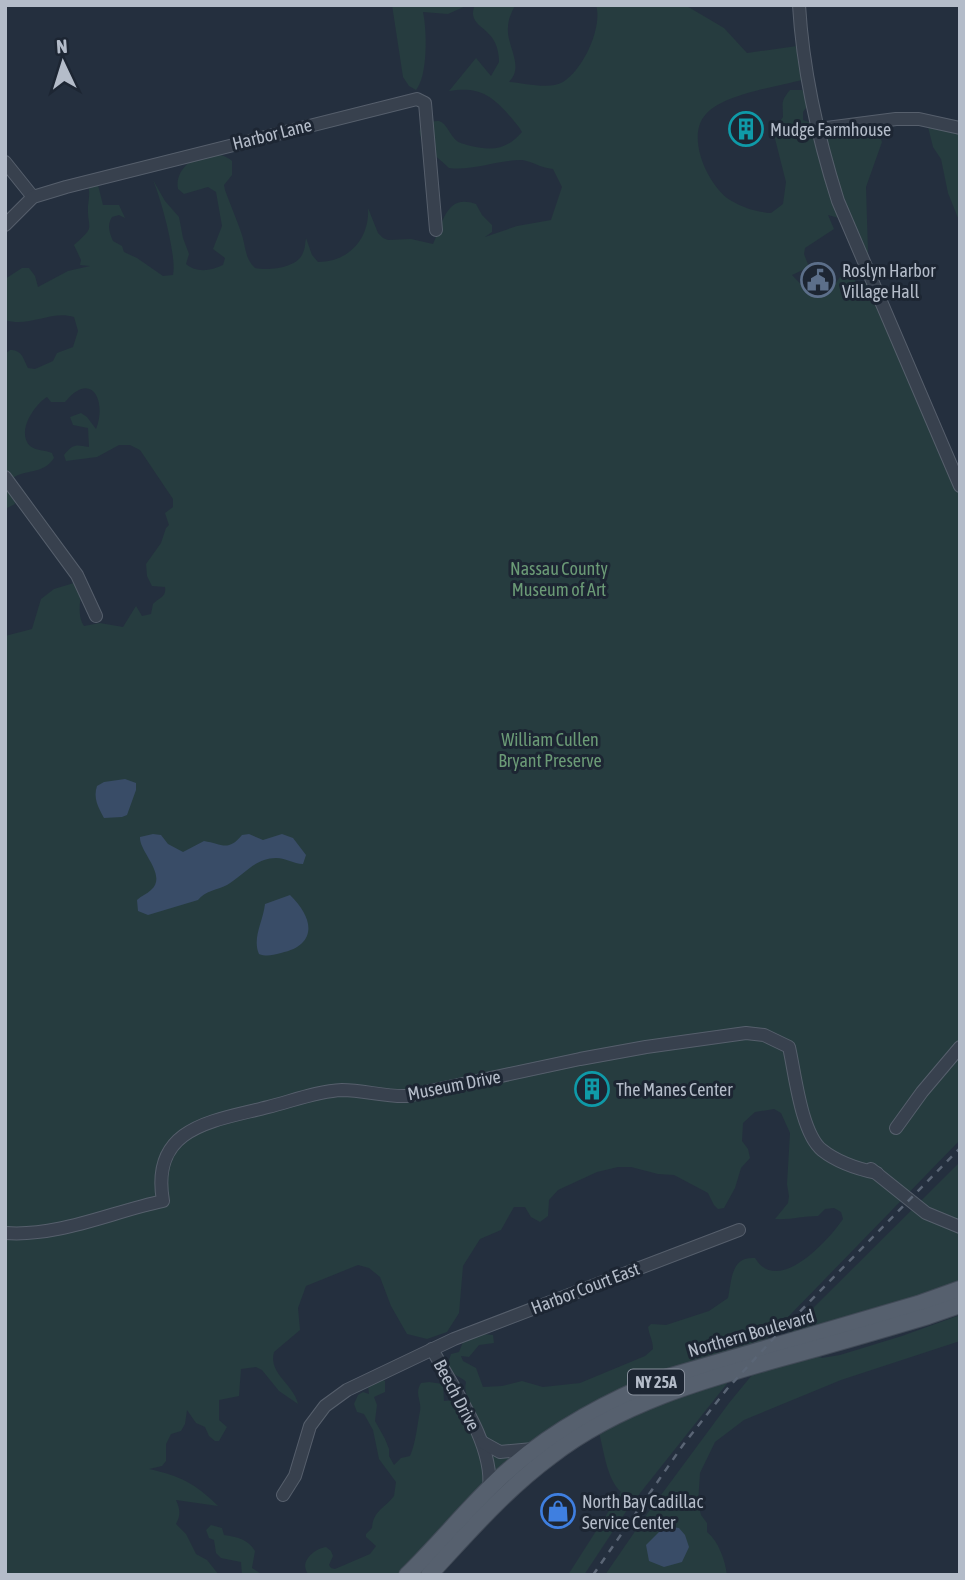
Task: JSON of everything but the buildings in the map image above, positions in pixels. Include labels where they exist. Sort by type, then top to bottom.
[{"type":"main road","name":"Northern Boulevard","points":[[407,1575],[489,1489],[533,1449],[589,1414],[668,1377],[905,1308],[960,1289]]},
{"type":"main road","name":"Northern Boulevard","points":[[429,1575],[521,1480],[576,1438],[628,1410],[668,1392],[708,1379],[960,1305]]},
{"type":"street","points":[[799,5],[808,81],[838,201],[960,486]]},
{"type":"street","name":"Harbor Lane","points":[[33,197],[375,107],[418,99],[425,103],[436,230]]},
{"type":"street","points":[[819,129],[896,119],[919,119],[960,128]]},
{"type":"street","points":[[5,162],[33,197],[5,225]]},
{"type":"street","points":[[5,477],[78,575],[96,616]]},
{"type":"street","name":"Museum Drive","points":[[5,1233],[46,1232],[163,1201],[160,1186],[170,1149],[188,1131],[219,1120],[328,1092],[355,1091],[388,1097],[407,1096],[600,1056],[746,1034],[764,1035],[789,1047],[811,1132],[877,1173],[926,1213],[960,1227]]},
{"type":"street","points":[[896,1128],[960,1047]]},
{"type":"street","name":"Harbor Court East","points":[[284,1495],[295,1476],[305,1436],[316,1416],[346,1390],[432,1349],[739,1230]]},
{"type":"street","name":"Beech Drive","points":[[432,1349],[482,1442],[490,1469],[489,1489]]},
{"type":"street","name":"Beech Drive","points":[[482,1442],[500,1452],[533,1449]]},
{"type":"green space","points":[[392,5],[468,5],[448,14],[423,12],[425,64],[416,90],[409,86],[403,77]]},
{"type":"green space","name":"William Cullen Bryant Preserve","points":[[475,5],[515,5],[508,24],[515,63],[509,82],[551,86],[570,76],[590,47],[597,25],[596,5],[685,5],[724,28],[747,53],[797,46],[802,80],[725,101],[706,114],[700,123],[699,147],[707,172],[714,184],[730,200],[750,209],[771,213],[783,204],[786,182],[773,131],[783,117],[783,100],[790,90],[802,90],[809,99],[803,112],[803,120],[879,134],[882,142],[866,187],[868,252],[866,255],[839,218],[828,215],[834,229],[805,248],[804,254],[809,267],[792,275],[813,297],[831,290],[844,271],[850,271],[858,286],[865,283],[870,285],[960,486],[960,1140],[754,1352],[554,1435],[406,1575],[309,1575],[306,1570],[308,1557],[326,1547],[333,1556],[329,1565],[335,1569],[370,1554],[376,1546],[366,1534],[372,1528],[377,1514],[394,1496],[396,1482],[379,1459],[373,1430],[364,1414],[357,1412],[354,1404],[358,1395],[363,1392],[369,1394],[368,1386],[381,1379],[385,1381],[385,1392],[374,1397],[377,1405],[375,1421],[394,1465],[401,1458],[410,1456],[412,1451],[420,1411],[418,1391],[421,1383],[443,1384],[444,1401],[455,1400],[475,1412],[467,1396],[466,1382],[452,1373],[448,1363],[451,1354],[459,1352],[463,1342],[482,1334],[493,1335],[494,1343],[479,1345],[469,1357],[461,1356],[463,1361],[476,1368],[483,1387],[522,1381],[543,1387],[580,1383],[645,1356],[653,1349],[648,1327],[651,1324],[666,1325],[709,1311],[728,1298],[734,1270],[741,1261],[755,1258],[765,1268],[776,1271],[802,1261],[826,1240],[843,1219],[841,1212],[834,1208],[825,1209],[818,1216],[775,1219],[788,1203],[789,1196],[787,1184],[790,1133],[781,1113],[774,1109],[755,1112],[743,1123],[742,1141],[750,1158],[741,1168],[735,1188],[724,1208],[718,1209],[708,1193],[674,1175],[631,1167],[597,1172],[558,1190],[549,1200],[548,1216],[540,1222],[531,1217],[525,1207],[514,1207],[501,1230],[480,1239],[463,1266],[459,1313],[447,1332],[427,1339],[407,1334],[391,1306],[380,1277],[369,1268],[358,1265],[306,1286],[298,1308],[300,1330],[274,1352],[273,1360],[298,1404],[279,1391],[262,1370],[256,1367],[241,1369],[239,1396],[219,1400],[219,1420],[227,1427],[219,1441],[209,1436],[205,1427],[196,1423],[187,1410],[181,1431],[171,1434],[166,1444],[166,1461],[162,1466],[149,1469],[170,1474],[186,1482],[218,1506],[176,1500],[179,1518],[176,1524],[186,1534],[196,1554],[207,1560],[219,1575],[5,1575],[5,636],[32,629],[41,599],[54,589],[74,583],[82,593],[80,610],[84,626],[100,623],[123,627],[136,606],[142,616],[151,614],[153,604],[163,595],[165,587],[152,586],[147,576],[146,564],[161,543],[169,525],[165,513],[173,507],[173,499],[140,450],[130,445],[119,445],[97,457],[66,461],[64,455],[73,447],[89,447],[88,428],[73,425],[70,417],[81,413],[96,429],[99,419],[100,409],[95,393],[83,388],[65,402],[51,402],[47,397],[32,412],[26,426],[26,440],[32,448],[52,453],[54,458],[45,467],[13,478],[15,504],[5,509],[5,354],[10,350],[17,351],[28,368],[35,369],[53,361],[57,353],[73,347],[78,331],[74,317],[65,315],[23,322],[5,320],[5,279],[22,268],[29,268],[38,287],[68,271],[90,266],[80,265],[81,260],[74,245],[86,234],[89,227],[88,184],[98,185],[103,205],[119,205],[125,218],[119,215],[110,220],[109,229],[113,241],[122,246],[124,252],[163,276],[173,275],[173,255],[164,213],[153,180],[165,201],[179,217],[189,254],[186,264],[194,269],[204,270],[223,265],[225,258],[213,249],[222,226],[216,192],[208,187],[184,194],[178,189],[178,179],[182,171],[196,158],[205,155],[224,156],[232,161],[232,175],[224,185],[225,190],[247,256],[255,268],[274,269],[294,263],[303,253],[306,238],[312,255],[318,262],[339,258],[348,253],[361,238],[368,219],[368,208],[378,233],[383,238],[411,239],[433,244],[447,212],[458,203],[476,204],[492,225],[492,232],[485,237],[517,226],[551,220],[562,187],[553,169],[522,160],[449,168],[428,148],[420,135],[423,125],[439,121],[458,142],[490,149],[510,143],[522,132],[508,114],[488,96],[475,91],[449,91],[476,58],[491,76],[499,62],[494,41],[473,16]]},
{"type":"green space","points":[[935,121],[960,128],[960,223],[948,193],[941,159],[933,147],[928,127]]},
{"type":"green space","points":[[960,1162],[960,1289],[787,1334]]},
{"type":"green space","points":[[960,1315],[960,1341],[841,1380],[744,1420],[715,1442],[700,1473],[698,1503],[701,1515],[707,1523],[707,1532],[721,1552],[727,1575],[605,1575],[729,1403],[761,1364],[807,1351],[822,1358],[840,1355]]},
{"type":"green space","points":[[737,1371],[629,1507],[584,1575],[568,1575],[621,1492],[608,1470],[597,1426]]},
{"type":"green space","points":[[211,1525],[222,1528],[224,1535],[246,1541],[255,1551],[252,1568],[263,1575],[242,1575],[241,1562],[221,1558],[216,1553],[214,1540],[209,1538],[206,1530]]},
{"type":"water","points":[[125,779],[136,783],[127,815],[104,818],[96,798],[97,786],[104,782]]},
{"type":"water","points":[[249,834],[263,840],[282,834],[293,838],[306,855],[303,864],[280,858],[262,861],[227,885],[198,900],[148,915],[138,911],[137,900],[151,890],[156,878],[140,837],[161,835],[168,844],[183,852],[204,841],[229,845],[242,835]]},
{"type":"water","points":[[290,895],[304,913],[308,930],[306,937],[293,949],[270,955],[259,954],[257,936],[265,904]]},
{"type":"water","points":[[679,1528],[685,1535],[689,1547],[682,1562],[664,1567],[649,1561],[646,1545],[661,1530]]},
{"type":"railway","points":[[593,1575],[683,1445],[727,1389],[960,1148]]},
{"type":"place","name":"Mudge Farmhouse","points":[[746,129]]},
{"type":"place","name":"Roslyn Harbor Village Hall","points":[[818,280]]},
{"type":"place","name":"The Manes Center","points":[[592,1089]]},
{"type":"place","name":"North Bay Cadillac Service Center","points":[[558,1511]]},
{"type":"park label","name":"Nassau County Museum of Art","points":[[559,578]]}]
